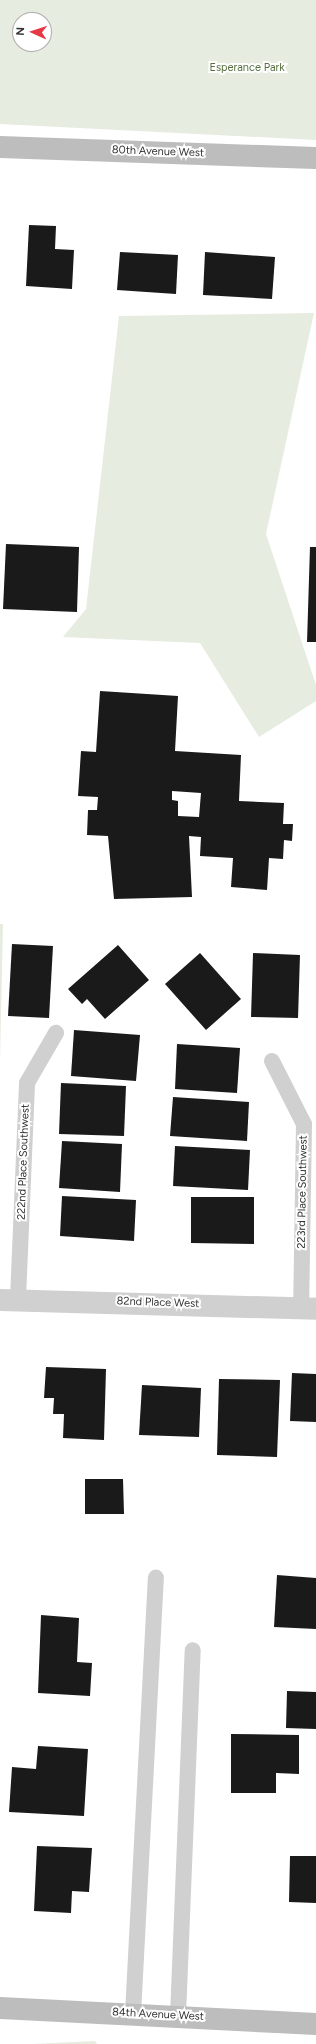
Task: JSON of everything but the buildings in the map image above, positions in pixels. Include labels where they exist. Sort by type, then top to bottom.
[{"type":"street","name":"80th Avenue West","points":[[0,147],[316,158]]},
{"type":"street","name":"82nd Place West","points":[[9,1299],[309,1308]]},
{"type":"street","name":"84th Avenue West","points":[[6,2008],[316,2024]]},
{"type":"lane","name":"222nd Place Southwest","points":[[9,1299],[27,1083],[56,1033]]},
{"type":"lane","name":"223rd Place Southwest","points":[[272,1061],[304,1124],[309,1308]]},
{"type":"lane","points":[[133,2014],[156,1578]]},
{"type":"lane","points":[[178,2016],[193,1650]]},
{"type":"green space","name":"Esperance Park","points":[[0,0],[316,0],[316,140],[0,124]]},
{"type":"green space","points":[[314,313],[266,534],[316,685],[316,701],[259,737],[200,643],[63,637],[86,609],[119,316]]},
{"type":"green space","points":[[0,924],[3,924],[0,1062]]},
{"type":"green space","points":[[95,2041],[97,2044],[32,2044]]}]
